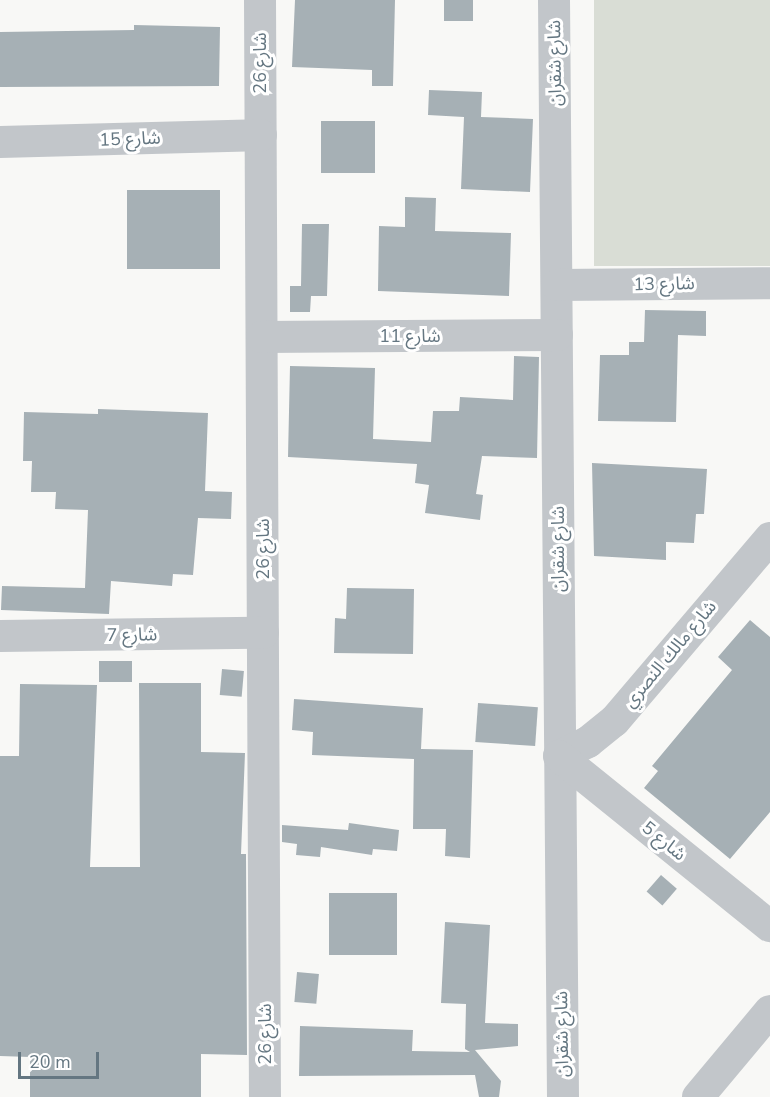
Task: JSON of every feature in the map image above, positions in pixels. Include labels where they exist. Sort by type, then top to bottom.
[{"type":"street","name":"شارع 26","points":[[260,0],[266,1097]]},
{"type":"street","name":"شارع شقران","points":[[554,0],[562,1097]]},
{"type":"street","name":"شارع 15","points":[[0,142],[261,135]]},
{"type":"street","name":"شارع 13","points":[[557,285],[770,283]]},
{"type":"street","name":"شارع 11","points":[[262,337],[557,335]]},
{"type":"street","name":"شارع مالك النصري","points":[[559,756],[588,742],[614,721],[770,538]]},
{"type":"street","name":"شارع 7","points":[[0,636],[263,633]]},
{"type":"street","name":"شارع 5","points":[[559,756],[770,926]]},
{"type":"street","points":[[698,1097],[770,1011]]},
{"type":"shaded area","points":[[594,0],[770,0],[770,266],[594,266]]},
{"type":"building","points":[[295,0],[395,0],[393,86],[372,86],[372,70],[292,67]]},
{"type":"building","points":[[444,0],[473,0],[473,21],[444,21]]},
{"type":"building","points":[[134,25],[220,27],[219,86],[0,87],[0,32],[134,30]]},
{"type":"building","points":[[429,90],[482,92],[481,117],[533,119],[530,192],[461,189],[464,117],[428,115]]},
{"type":"building","points":[[321,121],[375,121],[375,173],[321,173]]},
{"type":"building","points":[[127,190],[220,190],[220,269],[127,269]]},
{"type":"building","points":[[405,197],[436,198],[435,231],[511,233],[509,296],[378,291],[379,226],[405,227]]},
{"type":"building","points":[[302,224],[329,224],[327,296],[311,296],[310,312],[290,312],[290,286],[301,286]]},
{"type":"building","points":[[645,310],[706,311],[706,336],[678,335],[676,422],[598,421],[600,355],[629,355],[629,342],[644,342]]},
{"type":"building","points":[[514,356],[539,357],[537,458],[482,456],[476,494],[483,495],[480,520],[425,513],[429,485],[415,483],[417,464],[288,457],[290,366],[375,368],[373,439],[431,442],[433,411],[459,411],[460,397],[513,400]]},
{"type":"building","points":[[98,409],[208,413],[205,491],[232,492],[231,519],[198,518],[193,575],[173,574],[172,586],[111,581],[109,614],[1,610],[2,586],[85,588],[88,510],[55,509],[56,492],[31,492],[32,461],[23,461],[24,412],[98,414]]},
{"type":"building","points":[[592,463],[707,469],[704,514],[696,514],[694,543],[666,542],[666,560],[594,556]]},
{"type":"building","points":[[347,588],[414,589],[413,654],[334,653],[335,618],[346,619]]},
{"type":"building","points":[[750,620],[770,637],[770,812],[730,859],[644,788],[658,771],[652,766],[732,670],[718,657]]},
{"type":"building","points":[[99,661],[132,661],[132,682],[99,682]]},
{"type":"building","points":[[222,669],[244,671],[242,697],[220,695]]},
{"type":"building","points":[[139,683],[201,683],[201,752],[245,753],[241,854],[246,854],[247,1055],[201,1054],[201,1097],[30,1097],[30,1057],[0,1056],[0,756],[19,756],[20,684],[97,685],[90,867],[140,867]]},
{"type":"building","points":[[294,699],[423,708],[421,749],[473,750],[470,858],[445,856],[446,829],[413,829],[414,759],[312,755],[313,732],[292,730]]},
{"type":"building","points":[[478,703],[538,707],[535,746],[475,742]]},
{"type":"building","points":[[349,823],[399,830],[397,851],[373,849],[372,855],[321,847],[320,857],[296,855],[297,844],[282,842],[282,825],[348,830]]},
{"type":"building","points":[[661,875],[677,889],[662,905],[647,892]]},
{"type":"building","points":[[329,893],[397,893],[397,955],[329,955]]},
{"type":"building","points":[[445,922],[490,925],[485,1023],[518,1024],[518,1046],[475,1050],[501,1081],[499,1097],[479,1097],[475,1075],[299,1076],[300,1026],[413,1030],[412,1051],[470,1052],[465,1049],[466,1004],[441,1003]]},
{"type":"building","points":[[297,972],[319,974],[316,1004],[294,1002]]}]
